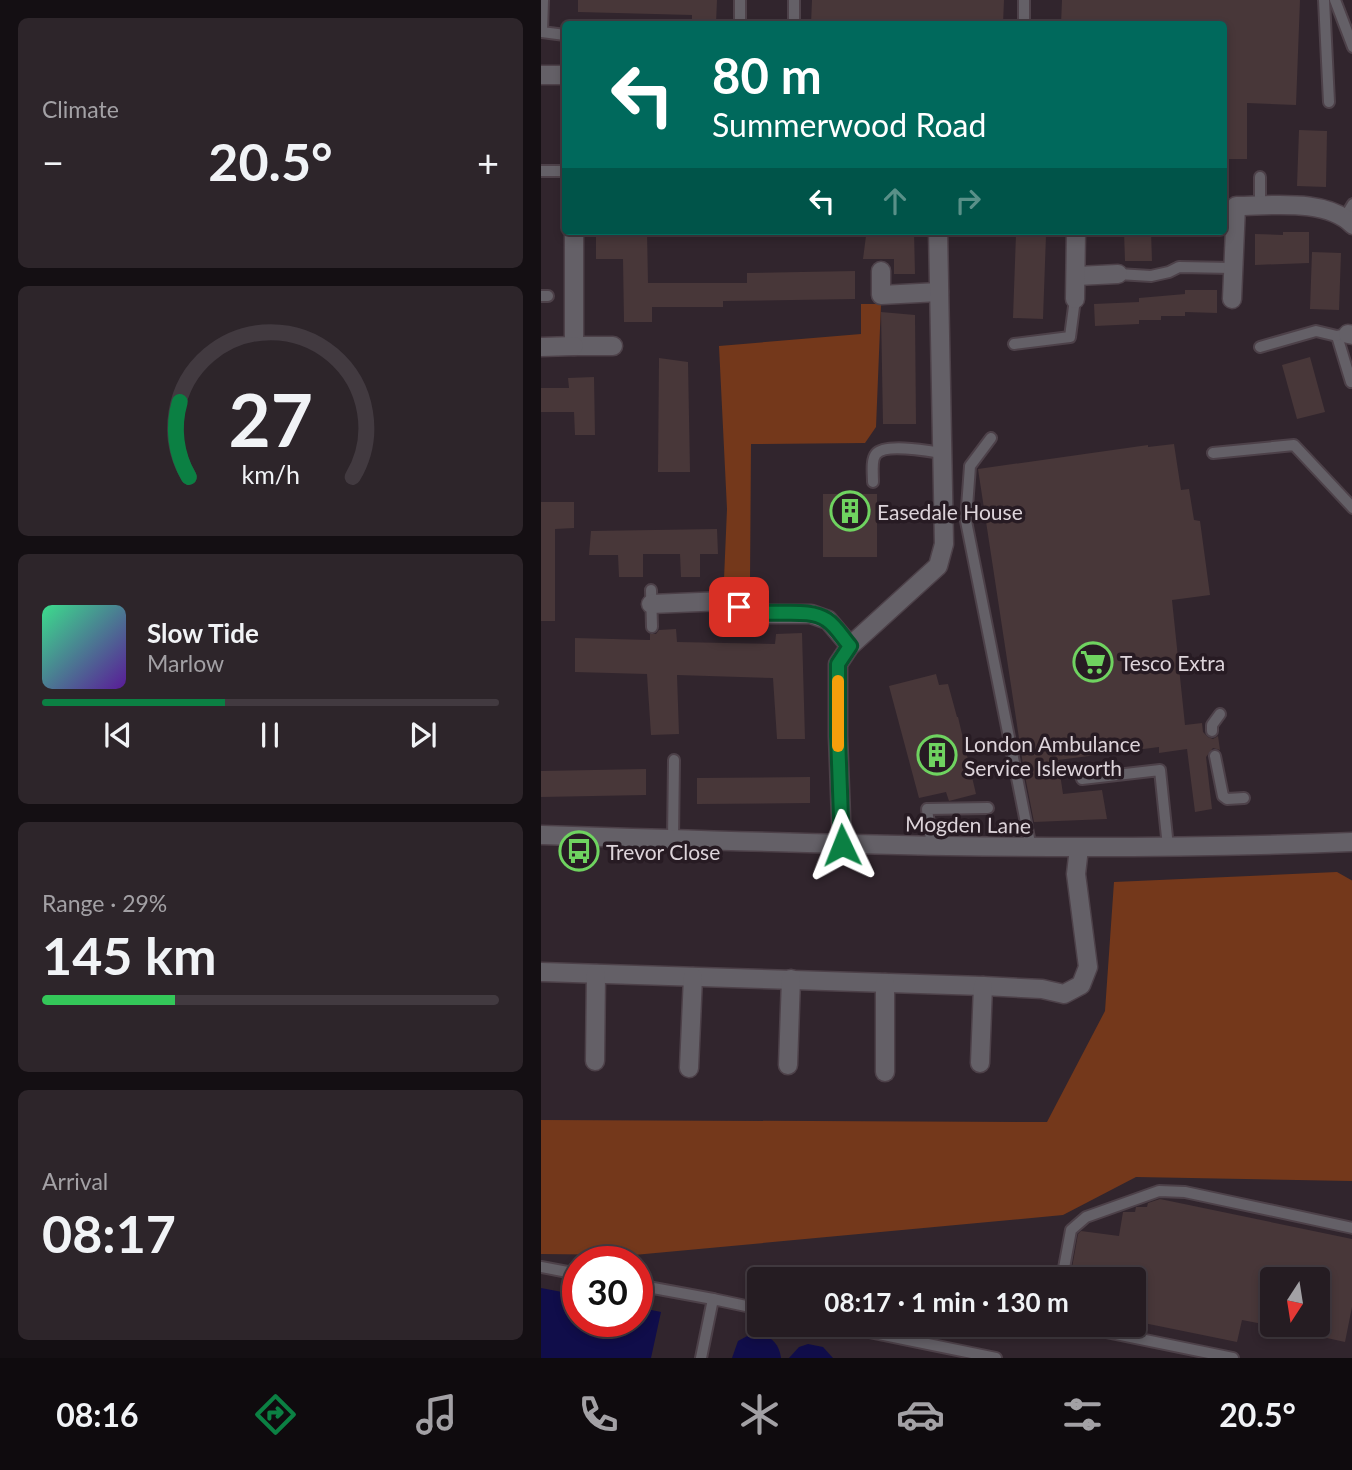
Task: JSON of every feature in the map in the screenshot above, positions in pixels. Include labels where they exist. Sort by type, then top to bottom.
[{"type":"street","points":[[541,75],[562,75]]},
{"type":"street","points":[[1232,299],[1230,201],[1260,206],[1328,209],[1350,215]]},
{"type":"street","points":[[574,235],[574,346]]},
{"type":"street","points":[[842,845],[838,664],[850,646],[938,566],[944,544],[938,235]]},
{"type":"street","points":[[1075,299],[1076,235]]},
{"type":"street","points":[[881,271],[881,295],[939,292]]},
{"type":"street","points":[[1077,276],[1118,274]]},
{"type":"street","points":[[541,347],[613,346]]},
{"type":"street","points":[[651,597],[725,601],[752,614],[811,614],[828,620],[850,646]]},
{"type":"street","name":"Mogden Lane","points":[[541,835],[1031,848],[1352,842]]},
{"type":"street","points":[[541,972],[983,986],[1042,989],[1064,994],[1081,985],[1088,967],[1076,874],[1079,848]]},
{"type":"street","points":[[595,1060],[596,974]]},
{"type":"street","points":[[689,1068],[693,978]]},
{"type":"street","points":[[788,1065],[791,979]]},
{"type":"street","points":[[885,984],[885,1072]]},
{"type":"street","points":[[980,1063],[983,986]]},
{"type":"lane","points":[[543,0],[542,32],[562,35]]},
{"type":"lane","points":[[740,0],[740,21]]},
{"type":"lane","points":[[794,0],[794,21]]},
{"type":"lane","points":[[1024,0],[1024,21]]},
{"type":"lane","points":[[1324,0],[1329,102]]},
{"type":"lane","points":[[1335,0],[1352,47]]},
{"type":"lane","points":[[541,171],[562,171]]},
{"type":"lane","points":[[1260,177],[1260,206]]},
{"type":"lane","points":[[1118,274],[1151,276],[1179,267],[1233,268]]},
{"type":"lane","points":[[1014,344],[1070,337],[1075,299]]},
{"type":"lane","points":[[1260,346],[1316,331],[1346,335],[1351,382]]},
{"type":"lane","points":[[991,438],[970,466],[966,521],[1031,848]]},
{"type":"lane","points":[[1213,453],[1294,445],[1352,508]]},
{"type":"lane","points":[[873,482],[873,461],[876,454],[883,449],[915,449],[942,453]]},
{"type":"lane","points":[[651,597],[652,626]]},
{"type":"lane","points":[[1212,731],[1212,725],[1221,714]]},
{"type":"lane","points":[[1215,756],[1223,796],[1227,799],[1244,798]]},
{"type":"lane","points":[[673,840],[674,760]]},
{"type":"lane","points":[[1082,779],[1160,770],[1168,847]]},
{"type":"lane","points":[[932,847],[927,809],[988,808]]},
{"type":"lane","points":[[1064,1267],[1071,1230],[1086,1217],[1159,1191],[1185,1192],[1352,1228]]},
{"type":"lane","points":[[541,1267],[562,1271]]},
{"type":"lane","points":[[653,1288],[747,1306]]},
{"type":"lane","points":[[701,1358],[713,1299]]},
{"type":"lane","points":[[894,1337],[996,1358]]},
{"type":"lane","points":[[1131,1337],[1233,1358]]},
{"type":"shaded area","points":[[861,304],[881,304],[876,427],[865,443],[751,444],[750,581],[724,579],[727,509],[719,346],[861,334]]},
{"type":"shaded area","points":[[1337,872],[1353,881],[1352,1181],[1136,1177],[1063,1215],[653,1253],[653,1246],[562,1246],[562,1254],[541,1254],[541,1120],[1047,1122],[1105,1011],[1114,882]]},
{"type":"shaded area","points":[[541,1288],[562,1292],[562,1337],[653,1337],[653,1310],[661,1312],[651,1358],[541,1358]]},
{"type":"shaded area","points":[[747,1336],[767,1337],[778,1347],[781,1358],[732,1358],[738,1341]]},
{"type":"shaded area","points":[[808,1344],[823,1347],[833,1358],[789,1358],[799,1347]]},
{"type":"building","points":[[578,0],[717,0],[716,21],[692,21],[692,15],[578,12]]},
{"type":"building","points":[[812,0],[1004,0],[1003,21],[811,21]]},
{"type":"building","points":[[1062,0],[1300,0],[1296,105],[1247,103],[1247,159],[1227,159],[1227,21],[1061,21]]},
{"type":"building","points":[[1299,130],[1327,131],[1326,187],[1297,186]]},
{"type":"building","points":[[1283,232],[1309,232],[1309,263],[1255,265],[1255,234],[1283,235]]},
{"type":"building","points":[[596,235],[647,235],[648,283],[747,283],[747,273],[855,271],[855,299],[723,301],[723,307],[652,307],[652,322],[624,322],[623,259],[596,259]]},
{"type":"building","points":[[914,235],[915,274],[894,274],[894,259],[863,259],[866,236]]},
{"type":"building","points":[[1016,235],[1046,235],[1043,319],[1013,318]]},
{"type":"building","points":[[1124,235],[1151,235],[1152,261],[1125,261]]},
{"type":"building","points":[[1312,252],[1341,253],[1339,310],[1310,309]]},
{"type":"building","points":[[1185,290],[1217,290],[1217,313],[1185,312],[1185,316],[1139,320],[1139,324],[1095,326],[1094,304],[1139,302],[1139,298],[1185,294]]},
{"type":"building","points":[[881,312],[915,315],[916,424],[883,424]]},
{"type":"building","points":[[1310,357],[1325,412],[1297,419],[1282,365]]},
{"type":"building","points":[[659,358],[688,362],[690,472],[658,472]]},
{"type":"building","points":[[594,377],[595,435],[575,435],[574,412],[541,412],[541,388],[569,388],[568,378]]},
{"type":"building","name":"Tesco Extra","points":[[1174,444],[1181,490],[1189,489],[1194,520],[1200,521],[1210,595],[1172,600],[1185,725],[1202,723],[1203,732],[1208,737],[1213,739],[1218,736],[1220,750],[1213,748],[1206,757],[1212,809],[1195,812],[1187,749],[1159,753],[1159,747],[1058,760],[1063,794],[1102,790],[1107,819],[1034,822],[978,469],[1148,445]]},
{"type":"building","name":"Easedale House","points":[[823,494],[877,494],[877,557],[823,557]]},
{"type":"building","points":[[541,502],[574,502],[574,528],[555,529],[555,621],[541,621]]},
{"type":"building","points":[[717,529],[718,554],[700,554],[700,577],[681,577],[680,554],[643,554],[643,577],[619,577],[618,555],[589,555],[591,531]]},
{"type":"building","points":[[676,629],[677,642],[775,644],[776,634],[802,633],[805,739],[777,739],[773,678],[677,675],[679,734],[651,735],[647,674],[575,672],[575,638],[650,640],[650,634],[656,634],[659,630]]},
{"type":"building","name":"London Ambulance Service Isleworth","points":[[936,674],[939,685],[948,684],[976,794],[949,801],[946,792],[919,798],[889,686]]},
{"type":"building","points":[[646,769],[646,795],[541,797],[541,771]]},
{"type":"building","points":[[810,777],[810,803],[697,804],[697,778]]},
{"type":"building","points":[[1160,1199],[1352,1239],[1352,1307],[1345,1342],[1322,1337],[1330,1337],[1330,1267],[1260,1267],[1260,1323],[1242,1320],[1237,1342],[1146,1323],[1146,1267],[1072,1267],[1078,1234],[1081,1231],[1119,1236],[1123,1212],[1135,1212],[1136,1207],[1147,1207],[1148,1203]]},
{"type":"slow traffic","points":[[838,681],[838,746]]},
{"type":"place","name":"Easedale House","points":[[850,511]]},
{"type":"place","name":"Tesco Extra","points":[[1093,662]]},
{"type":"place","name":"London Ambulance Service Isleworth","points":[[937,755]]},
{"type":"place","name":"Trevor Close","points":[[579,851]]},
{"type":"route","points":[[739,607],[752,614],[811,614],[828,620],[850,646],[838,664],[842,845]]}]
